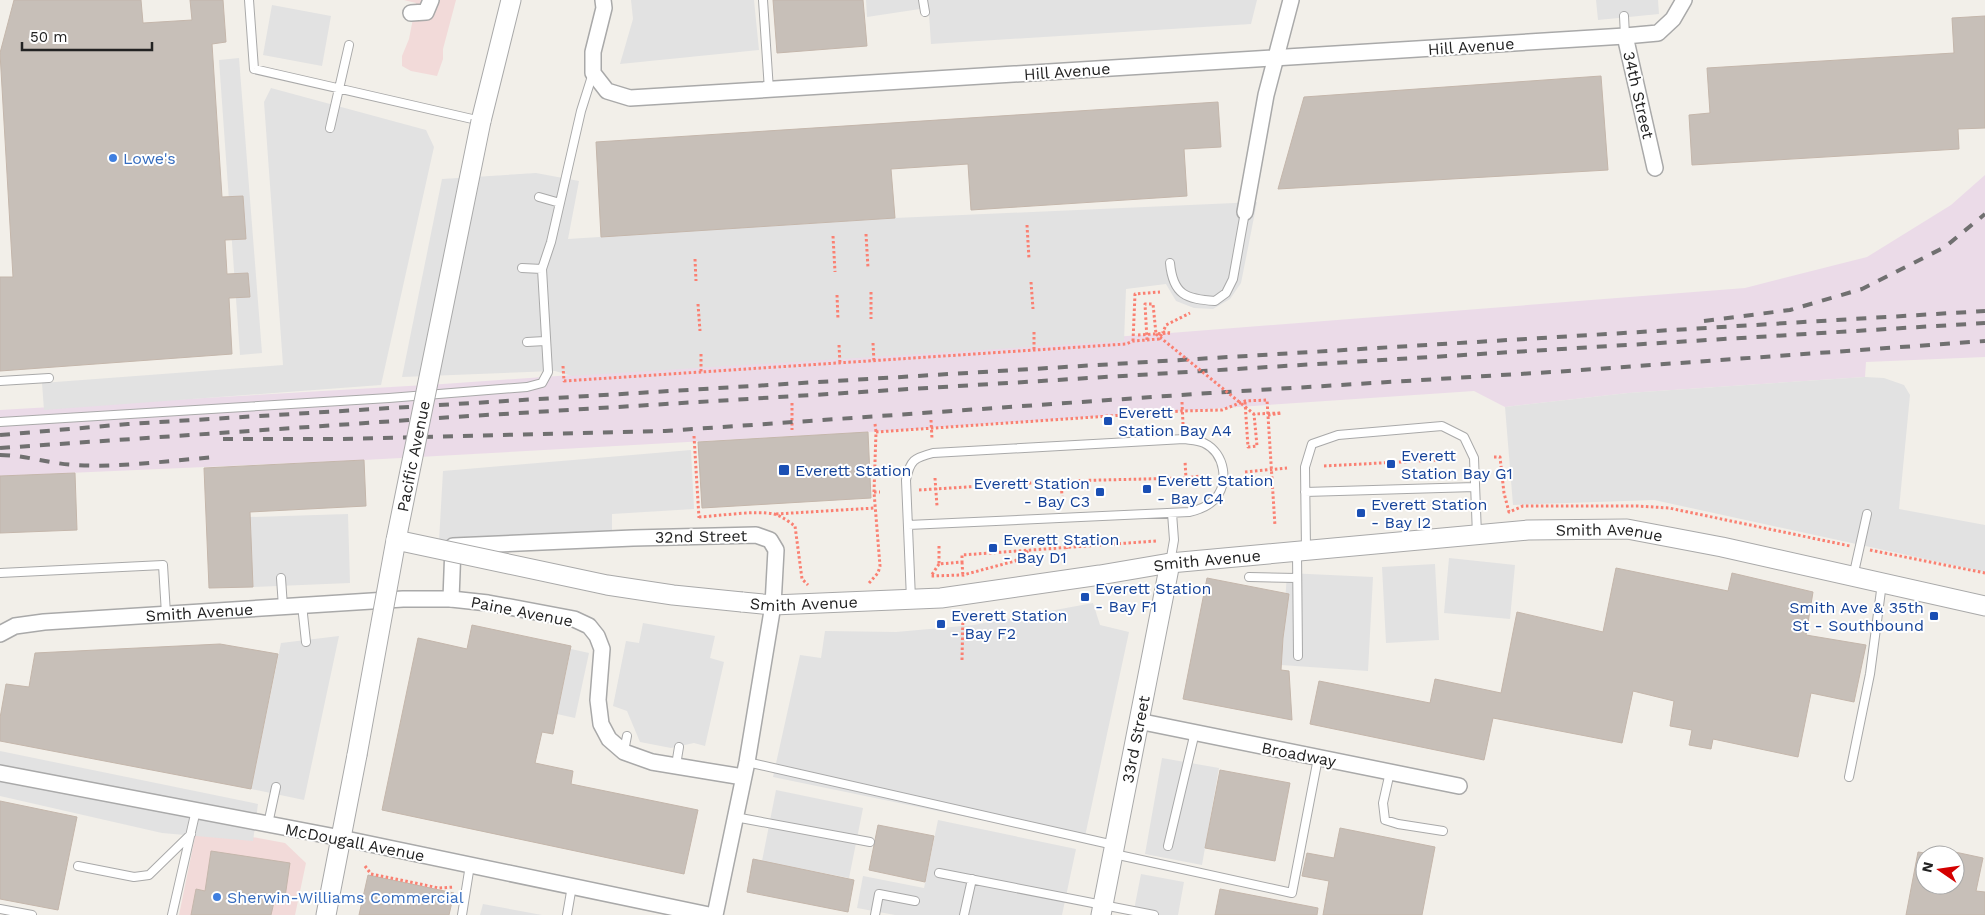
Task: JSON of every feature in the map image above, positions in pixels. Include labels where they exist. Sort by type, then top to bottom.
[{"type":"street","points":[[411,13],[426,12],[431,0]]},
{"type":"street","name":"Pacific Avenue","points":[[326,915],[396,540],[482,121],[511,0]]},
{"type":"street","points":[[594,73],[593,52],[604,8],[603,0]]},
{"type":"street","points":[[1245,212],[1275,58],[1291,0]]},
{"type":"street","name":"34th Street","points":[[1655,168],[1626,36],[1658,33],[1673,19],[1684,0]]},
{"type":"street","name":"Hill Avenue","points":[[594,73],[607,91],[630,98],[1626,36]]},
{"type":"street","name":"Smith Avenue","points":[[396,540],[607,585],[673,595],[773,604],[911,600],[963,596],[1170,563],[1528,530],[1627,529],[1722,547],[1985,606]]},
{"type":"street","name":"32nd Street","points":[[452,599],[453,546],[700,536],[756,535],[770,540],[776,550],[773,604],[745,769],[715,915]]},
{"type":"street","name":"33rd Street","points":[[1102,910],[1170,563]]},
{"type":"street","name":"Smith Avenue","points":[[0,634],[15,626],[44,622],[403,599]]},
{"type":"street","name":"Paine Avenue","points":[[403,599],[452,599],[488,603],[574,619],[589,626],[597,636],[602,649],[598,700],[602,724],[609,738],[624,752],[652,762],[745,769]]},
{"type":"street","name":"Broadway","points":[[1138,721],[1459,786]]},
{"type":"street","name":"McDougall Avenue","points":[[0,772],[341,838],[469,872],[572,886],[709,915]]},
{"type":"lane","points":[[249,0],[254,69],[482,121]]},
{"type":"lane","points":[[763,0],[769,90]]},
{"type":"lane","points":[[923,0],[925,12]]},
{"type":"lane","points":[[1624,16],[1626,36]]},
{"type":"lane","points":[[330,128],[349,45]]},
{"type":"lane","points":[[0,422],[389,398],[528,387],[542,383],[548,372],[542,269],[551,242],[581,111],[594,73]]},
{"type":"lane","points":[[539,197],[560,203]]},
{"type":"lane","points":[[1170,263],[1171,271],[1180,293],[1194,300],[1215,301],[1226,293],[1233,279],[1245,212]]},
{"type":"lane","points":[[522,268],[542,269]]},
{"type":"lane","points":[[527,342],[545,341]]},
{"type":"lane","points":[[0,381],[49,378]]},
{"type":"lane","points":[[1298,656],[1298,578],[1302,550],[1305,467],[1312,444],[1338,435],[1442,426],[1464,437],[1474,458],[1477,534]]},
{"type":"lane","points":[[908,525],[1172,513],[1202,509],[1214,500],[1222,487],[1224,473],[1220,459],[1211,448],[1202,442],[1184,440],[934,453],[918,457],[909,465],[906,480],[911,600]]},
{"type":"lane","points":[[1305,492],[1475,487]]},
{"type":"lane","points":[[1170,563],[1174,540],[1172,513]]},
{"type":"lane","points":[[1853,577],[1867,514]]},
{"type":"lane","points":[[0,573],[162,565],[166,614]]},
{"type":"lane","points":[[1249,577],[1298,578]]},
{"type":"lane","points":[[281,578],[283,606]]},
{"type":"lane","points":[[1849,777],[1870,674],[1882,583]]},
{"type":"lane","points":[[302,606],[306,642]]},
{"type":"lane","points":[[1168,846],[1195,732]]},
{"type":"lane","points":[[624,752],[627,736]]},
{"type":"lane","points":[[676,765],[679,747]]},
{"type":"lane","points":[[745,769],[1114,849],[1292,893],[1318,758]]},
{"type":"lane","points":[[1390,772],[1383,803],[1385,820],[1398,824],[1443,831]]},
{"type":"lane","points":[[268,824],[276,786]]},
{"type":"lane","points":[[172,915],[196,810]]},
{"type":"lane","points":[[735,817],[870,842]]},
{"type":"lane","points":[[78,866],[134,877],[148,875],[191,834]]},
{"type":"lane","points":[[462,915],[469,872]]},
{"type":"lane","points":[[939,873],[1102,910],[1154,915]]},
{"type":"lane","points":[[964,915],[972,879]]},
{"type":"lane","points":[[567,915],[572,886]]},
{"type":"lane","points":[[875,915],[879,894],[915,901]]},
{"type":"lane","points":[[0,909],[32,915]]},
{"type":"path","points":[[1027,225],[1029,259]]},
{"type":"path","points":[[866,234],[868,268]]},
{"type":"path","points":[[833,236],[835,272]]},
{"type":"path","points":[[695,259],[696,281]]},
{"type":"path","points":[[1031,282],[1032,309]]},
{"type":"path","points":[[871,292],[872,319]]},
{"type":"path","points":[[1133,341],[1135,294],[1160,292]]},
{"type":"path","points":[[837,295],[838,320]]},
{"type":"path","points":[[698,304],[700,331]]},
{"type":"path","points":[[1147,340],[1145,304],[1153,304],[1156,334],[1254,414],[1282,413],[1268,416]]},
{"type":"path","points":[[563,366],[564,381],[1126,344],[1133,341],[1159,340],[1166,325],[1190,313]]},
{"type":"path","points":[[1034,332],[1034,350]]},
{"type":"path","points":[[1138,335],[1170,333],[1163,332]]},
{"type":"path","points":[[873,343],[874,362]]},
{"type":"path","points":[[839,345],[840,364]]},
{"type":"path","points":[[701,354],[701,373]]},
{"type":"path","points":[[876,432],[1182,411],[1222,410],[1245,401],[1267,400],[1275,526]]},
{"type":"path","points":[[1245,401],[1248,447],[1257,446],[1254,414]]},
{"type":"path","points":[[1182,402],[1183,424]]},
{"type":"path","points":[[792,403],[792,430]]},
{"type":"path","points":[[931,420],[932,439]]},
{"type":"path","points":[[866,585],[875,578],[880,566],[874,492],[875,424]]},
{"type":"path","points":[[694,436],[700,536]]},
{"type":"path","points":[[1494,457],[1500,457],[1504,493],[1510,512],[1522,506],[1636,506],[1670,508],[1985,573]]},
{"type":"path","points":[[1324,466],[1457,459]]},
{"type":"path","points":[[1185,461],[1186,478]]},
{"type":"path","points":[[1245,472],[1286,468]]},
{"type":"path","points":[[919,490],[1062,481],[1200,476]]},
{"type":"path","points":[[935,478],[937,506]]},
{"type":"path","points":[[1062,481],[1062,496]]},
{"type":"path","points":[[874,492],[880,492]]},
{"type":"path","points":[[699,517],[875,508]]},
{"type":"path","points":[[775,514],[795,526],[802,579],[809,586]]},
{"type":"path","points":[[1066,538],[1067,549]]},
{"type":"path","points":[[963,580],[962,555],[1067,549],[1156,541]]},
{"type":"path","points":[[939,546],[939,564],[931,576],[963,575],[1015,561],[1028,551]]},
{"type":"path","points":[[939,564],[962,562]]},
{"type":"path","points":[[962,660],[963,612]]},
{"type":"path","points":[[365,866],[371,874],[439,888],[454,887],[469,872]]},
{"type":"shaded area","points":[[404,0],[456,0],[443,49],[443,59],[437,76],[411,71],[402,66],[402,56],[409,39],[416,3]]},
{"type":"shaded area","points":[[631,0],[754,0],[759,50],[620,64],[633,19]]},
{"type":"shaded area","points":[[866,0],[921,0],[920,9],[867,17]]},
{"type":"shaded area","points":[[928,0],[1257,0],[1251,24],[931,44]]},
{"type":"shaded area","points":[[1596,0],[1658,0],[1659,14],[1598,20]]},
{"type":"shaded area","points":[[272,5],[331,16],[322,66],[263,55]]},
{"type":"shaded area","points":[[239,58],[262,353],[240,355],[219,60]]},
{"type":"shaded area","points":[[271,88],[426,130],[434,147],[381,385],[44,410],[42,383],[283,365],[264,102]]},
{"type":"shaded area","points":[[536,173],[579,181],[568,239],[895,218],[1257,202],[1241,283],[1230,299],[1213,309],[1194,308],[1176,301],[1166,284],[1126,289],[1124,341],[572,376],[555,371],[402,377],[442,179]]},
{"type":"shaded area","points":[[1985,175],[1985,357],[1866,362],[1865,377],[1628,393],[1505,407],[1474,391],[868,432],[364,460],[0,476],[0,410],[443,384],[1170,333],[1745,288],[1867,257],[1951,205]]},
{"type":"shaded area","points":[[1865,377],[1884,378],[1904,385],[1910,395],[1899,509],[1985,525],[1985,572],[1654,500],[1513,505],[1505,407],[1628,393]]},
{"type":"shaded area","points":[[691,450],[694,509],[612,514],[612,530],[606,534],[439,541],[443,471]]},
{"type":"shaded area","points":[[348,514],[350,583],[253,587],[250,517]]},
{"type":"shaded area","points":[[1449,558],[1515,565],[1510,619],[1444,613]]},
{"type":"shaded area","points":[[1435,564],[1439,640],[1386,643],[1382,567]]},
{"type":"shaded area","points":[[1287,573],[1373,577],[1368,671],[1281,665]]},
{"type":"shaded area","points":[[1093,603],[1100,625],[1129,632],[1084,841],[773,777],[800,655],[821,658],[825,631],[896,632],[974,625]]},
{"type":"shaded area","points":[[643,623],[715,636],[710,658],[724,662],[705,746],[694,743],[671,748],[640,742],[627,711],[613,706],[626,641],[639,643]]},
{"type":"shaded area","points":[[339,636],[304,800],[251,789],[281,643]]},
{"type":"shaded area","points":[[571,649],[589,653],[575,718],[557,714]]},
{"type":"shaded area","points":[[0,751],[258,804],[253,841],[162,833],[0,796]]},
{"type":"shaded area","points":[[1162,758],[1219,768],[1202,865],[1145,854]]},
{"type":"shaded area","points":[[776,790],[863,808],[849,878],[762,861]]},
{"type":"shaded area","points":[[938,820],[1076,849],[1062,915],[895,915],[857,908],[863,876],[924,888]]},
{"type":"shaded area","points":[[197,827],[285,843],[306,863],[295,915],[179,915]]},
{"type":"shaded area","points":[[1141,874],[1184,882],[1178,915],[1133,915]]},
{"type":"shaded area","points":[[483,904],[542,915],[480,915]]},
{"type":"building","name":"Lowe's","points":[[14,0],[141,0],[143,23],[192,20],[190,0],[223,0],[226,42],[212,44],[222,197],[243,196],[246,239],[225,240],[227,274],[248,273],[250,297],[229,298],[232,354],[0,371],[0,277],[13,277],[0,53]]},
{"type":"building","points":[[773,0],[863,0],[867,46],[777,53]]},
{"type":"building","points":[[1985,16],[1985,128],[1958,129],[1959,149],[1692,165],[1689,115],[1710,113],[1707,68],[1954,53],[1952,18]]},
{"type":"building","points":[[1601,76],[1608,170],[1278,189],[1304,97]]},
{"type":"building","points":[[1218,102],[1221,147],[1184,149],[1187,196],[971,210],[968,164],[891,169],[895,218],[601,237],[596,142]]},
{"type":"building","name":"Everett Station","points":[[868,432],[871,498],[702,508],[698,442]]},
{"type":"building","points":[[364,460],[366,506],[250,512],[253,587],[209,588],[204,468]]},
{"type":"building","points":[[75,473],[77,530],[0,533],[0,476]]},
{"type":"building","points":[[1616,568],[1728,591],[1732,573],[1813,592],[1806,635],[1866,645],[1854,702],[1811,693],[1798,757],[1713,739],[1711,749],[1689,745],[1692,730],[1670,726],[1674,701],[1633,691],[1622,743],[1493,718],[1484,760],[1310,724],[1319,681],[1430,703],[1435,679],[1501,693],[1517,612],[1603,632]]},
{"type":"building","points":[[1207,578],[1289,594],[1281,670],[1289,671],[1292,720],[1183,699]]},
{"type":"building","points":[[472,625],[571,646],[553,734],[542,732],[535,763],[573,771],[571,784],[698,810],[684,874],[382,810],[418,638],[467,649]]},
{"type":"building","points":[[220,644],[278,654],[251,789],[0,741],[0,718],[6,684],[29,687],[35,653]]},
{"type":"building","points":[[1220,770],[1290,783],[1275,861],[1205,848]]},
{"type":"building","points":[[0,801],[77,817],[58,910],[0,899]]},
{"type":"building","points":[[878,825],[934,836],[925,882],[869,870]]},
{"type":"building","points":[[1340,828],[1435,847],[1422,915],[1323,915],[1329,881],[1302,876],[1307,853],[1334,858]]},
{"type":"building","points":[[211,851],[290,863],[284,904],[274,902],[271,915],[191,915],[196,889],[205,891]]},
{"type":"building","points":[[1965,854],[1983,858],[1976,891],[1985,892],[1985,915],[1906,915],[1915,868],[1915,895],[1965,895]]},
{"type":"building","points":[[753,859],[854,880],[848,912],[747,892]]},
{"type":"building","points":[[368,875],[454,893],[449,915],[359,915]]},
{"type":"building","points":[[1220,889],[1318,908],[1317,915],[1215,915]]},
{"type":"railway","points":[[1704,321],[1790,310],[1862,289],[1945,247],[1985,214]]},
{"type":"railway","points":[[0,435],[128,424],[1985,311]]},
{"type":"railway","points":[[0,448],[454,417],[1985,323]]},
{"type":"railway","points":[[223,439],[338,439],[665,431],[1210,393],[1568,371],[1985,341]]},
{"type":"railway","points":[[0,455],[93,466],[129,465],[217,457]]},
{"type":"place","name":"Lowe's","points":[[113,158]]},
{"type":"place","name":"Everett Station Bay A4","points":[[1108,421]]},
{"type":"place","name":"Everett Station Bay G1","points":[[1391,464]]},
{"type":"place","name":"Everett Station","points":[[784,470]]},
{"type":"place","name":"Everett Station - Bay C4","points":[[1147,489]]},
{"type":"place","name":"Everett Station - Bay C3","points":[[1100,492]]},
{"type":"place","name":"Everett Station - Bay I2","points":[[1361,513]]},
{"type":"place","name":"Everett Station - Bay D1","points":[[993,548]]},
{"type":"place","name":"Everett Station - Bay F1","points":[[1085,597]]},
{"type":"place","name":"Smith Ave & 35th St - Southbound","points":[[1934,616]]},
{"type":"place","name":"Everett Station - Bay F2","points":[[941,624]]},
{"type":"place","name":"Sherwin-Williams Commercial","points":[[217,897]]}]
